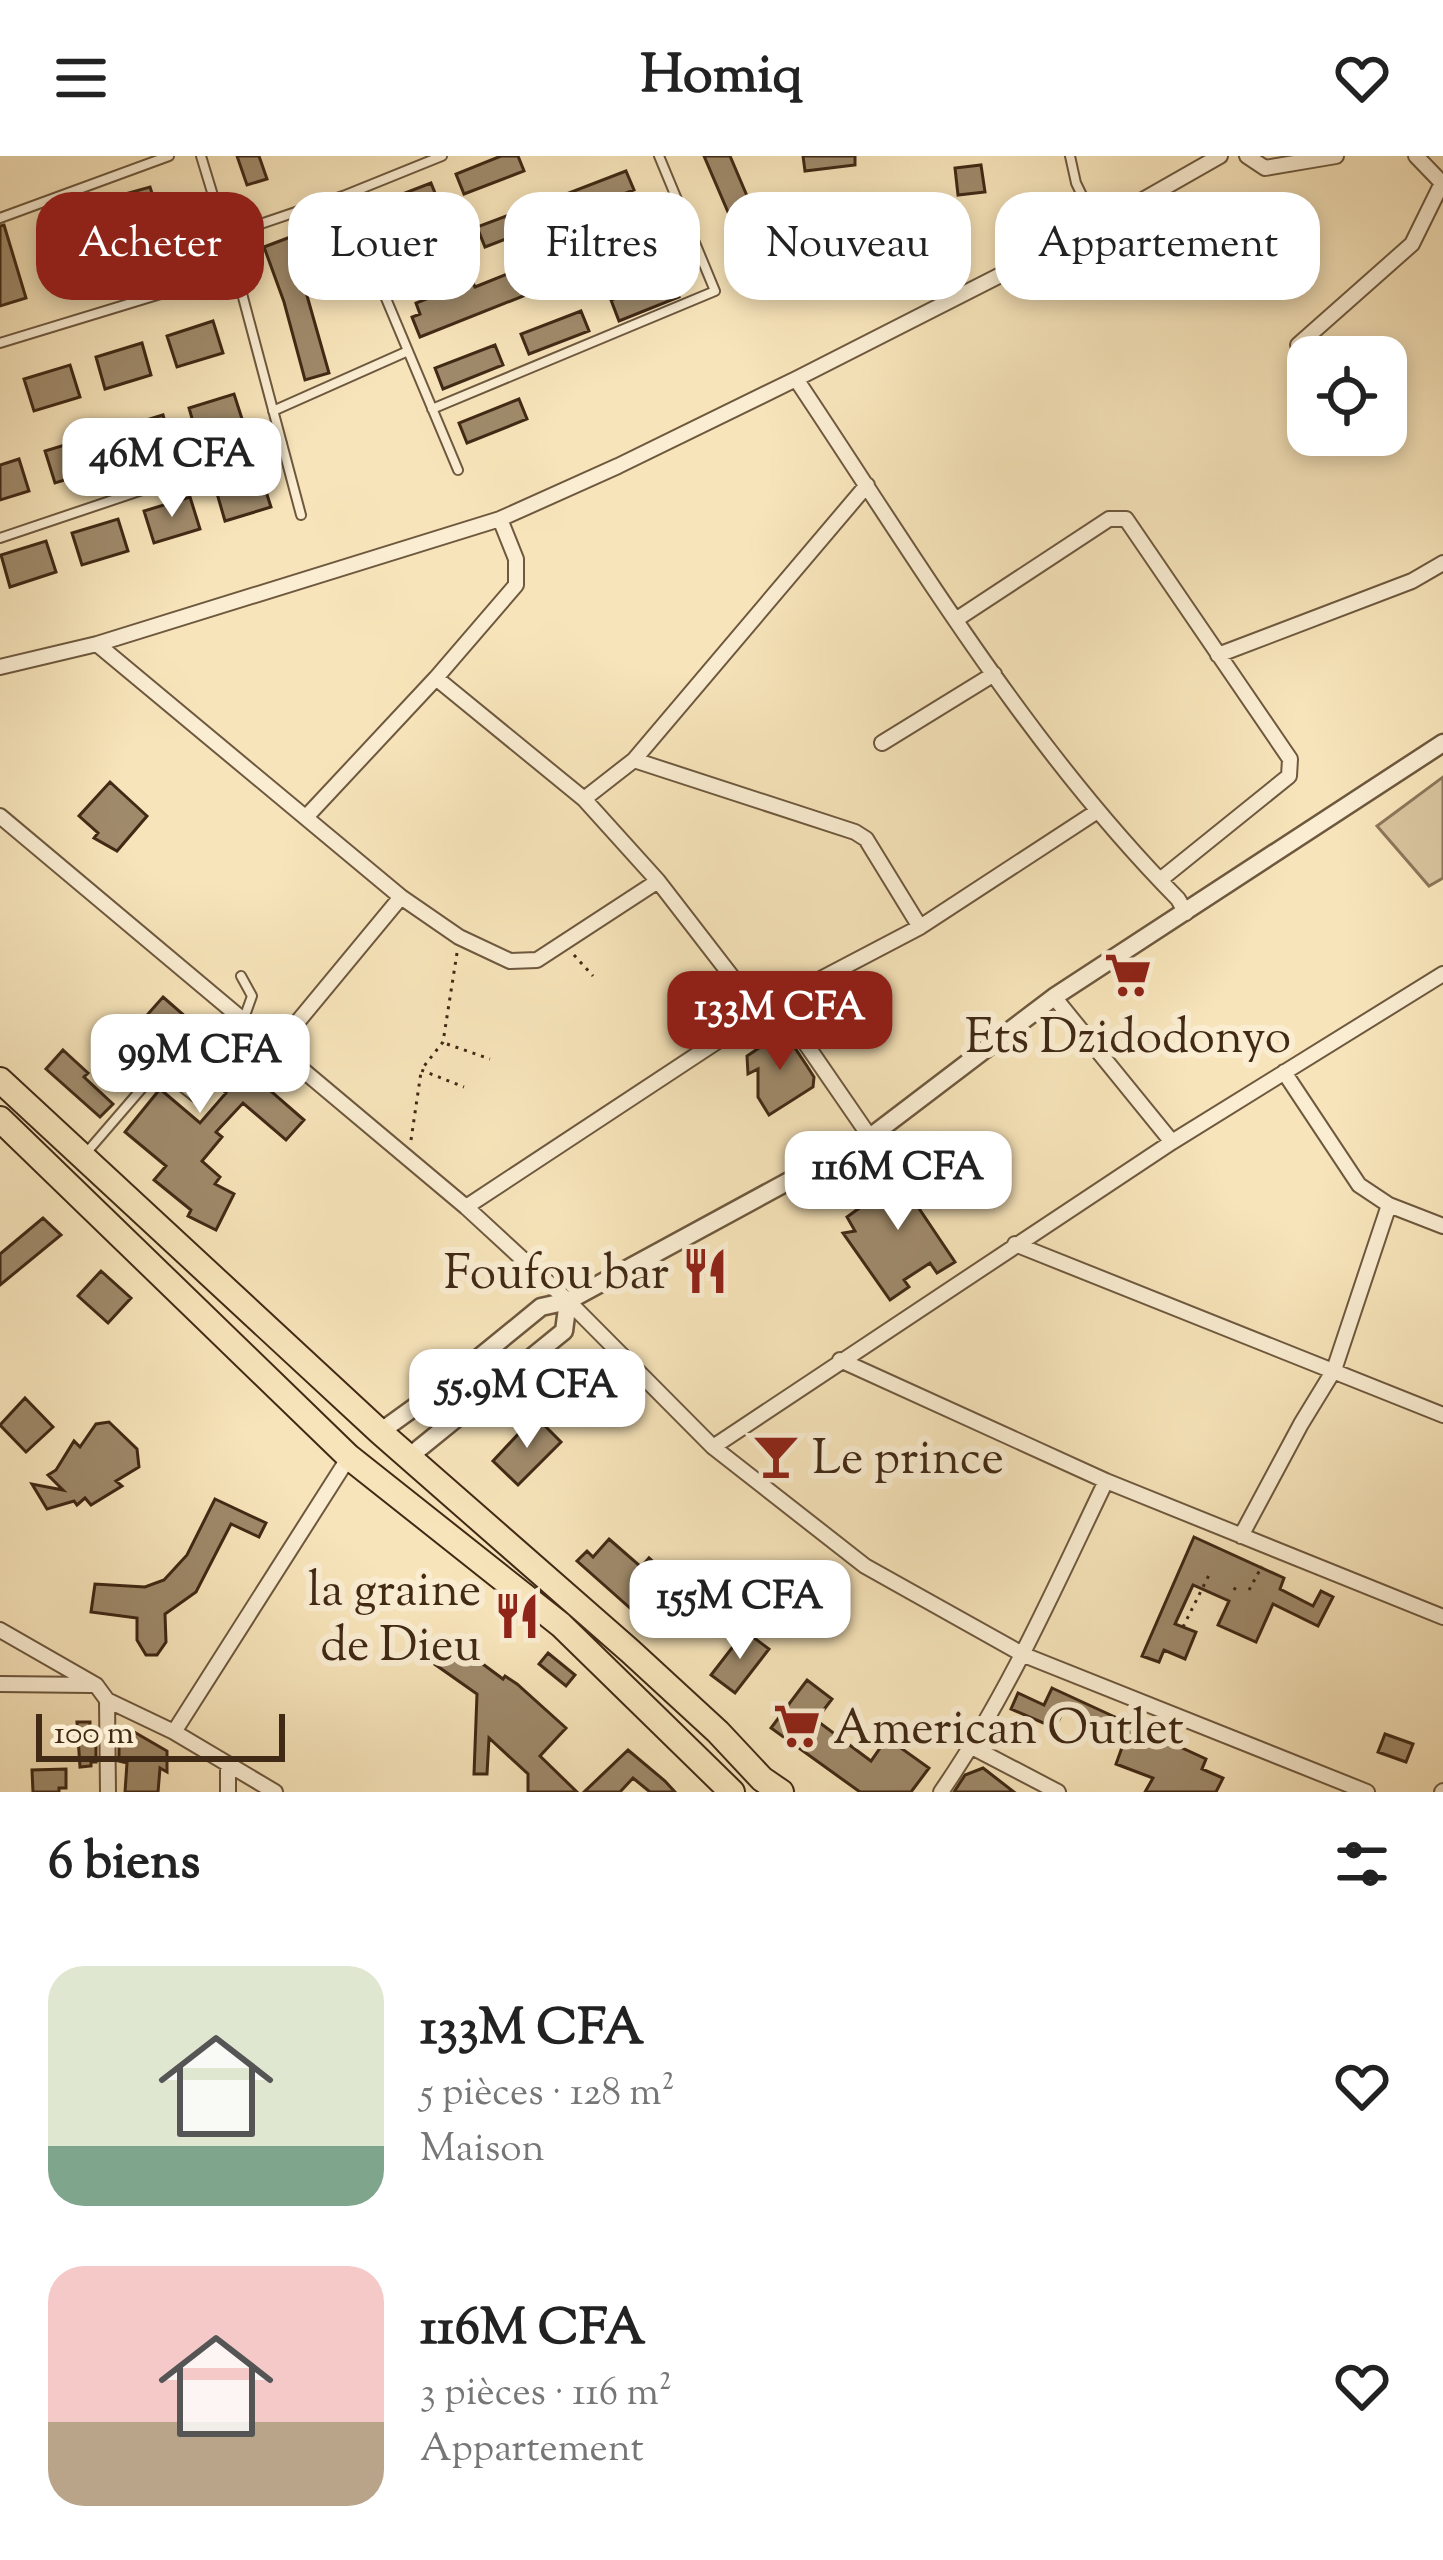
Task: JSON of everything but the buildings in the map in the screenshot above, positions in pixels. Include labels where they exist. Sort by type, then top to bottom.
[{"type":"highway","points":[[0,1080],[380,1432],[682,1700],[763,1788]]},
{"type":"highway","points":[[0,1119],[349,1457],[561,1624],[732,1792]]},
{"type":"highway","points":[[349,1457],[380,1432]]},
{"type":"highway","points":[[380,1482],[410,1456]]},
{"type":"street","points":[[1156,192],[1220,156]]},
{"type":"street","points":[[1247,156],[1265,168],[1336,156]]},
{"type":"street","points":[[1308,336],[1412,244],[1443,183],[1416,156]]},
{"type":"street","points":[[0,667],[97,644],[500,519],[618,466],[995,278]]},
{"type":"street","points":[[796,379],[994,674],[1096,812],[1186,913]]},
{"type":"street","points":[[584,799],[634,760],[867,485]]},
{"type":"street","points":[[308,815],[515,585],[515,559],[500,519]]},
{"type":"street","points":[[957,619],[1109,519],[1126,520],[1290,759],[1289,776],[1160,880]]},
{"type":"street","points":[[1218,655],[1412,581],[1443,563]]},
{"type":"street","points":[[97,644],[401,897],[459,937],[510,961],[524,963],[568,942],[658,881]]},
{"type":"street","points":[[882,743],[994,674]]},
{"type":"street","points":[[436,678],[584,799],[658,881],[760,1012]]},
{"type":"street","points":[[380,1432],[541,1307],[568,1301],[871,1137],[1054,997],[1443,743]]},
{"type":"street","points":[[634,760],[861,835],[920,927]]},
{"type":"street","points":[[466,1207],[760,1012],[920,927],[1096,812]]},
{"type":"street","points":[[0,816],[466,1207],[568,1301],[713,1447],[865,1566],[1024,1655],[1367,1792]]},
{"type":"street","points":[[276,1048],[401,897]]},
{"type":"street","points":[[713,1447],[1172,1142],[1443,974]]},
{"type":"street","points":[[1054,997],[1172,1142]]},
{"type":"street","points":[[777,1002],[871,1137]]},
{"type":"street","points":[[1284,1072],[1359,1185],[1389,1205],[1443,1226]]},
{"type":"street","points":[[1241,1536],[1334,1370],[1389,1205]]},
{"type":"street","points":[[1015,1244],[1443,1415]]},
{"type":"street","points":[[410,1456],[564,1331],[568,1301]]},
{"type":"street","points":[[840,1360],[1106,1481],[1443,1617]]},
{"type":"street","points":[[174,1732],[349,1457]]},
{"type":"street","points":[[941,1792],[1024,1655],[1106,1481]]},
{"type":"street","points":[[1,1635],[96,1685],[107,1700],[174,1732],[275,1792]]},
{"type":"street","points":[[0,1684],[96,1685]]},
{"type":"street","points":[[107,1700],[108,1792]]},
{"type":"street","points":[[972,1747],[1058,1792]]},
{"type":"street","points":[[228,1764],[228,1792]]},
{"type":"lane","points":[[0,218],[169,156]]},
{"type":"lane","points":[[201,156],[212,192]]},
{"type":"lane","points":[[352,192],[442,156]]},
{"type":"lane","points":[[432,409],[715,291],[659,156]]},
{"type":"lane","points":[[1070,156],[1080,192]]},
{"type":"lane","points":[[0,343],[143,300]]},
{"type":"lane","points":[[243,300],[301,515]]},
{"type":"lane","points":[[387,300],[458,470]]},
{"type":"lane","points":[[273,412],[408,351]]},
{"type":"lane","points":[[0,538],[282,443]]},
{"type":"lane","points":[[241,976],[252,997],[242,1022]]},
{"type":"lane","points":[[82,1157],[149,1075],[162,1071],[195,1097]]},
{"type":"path","points":[[411,1162],[411,1127],[421,1070],[443,1042],[459,937]]},
{"type":"path","points":[[568,942],[593,976]]},
{"type":"path","points":[[443,1042],[490,1060]]},
{"type":"path","points":[[421,1070],[464,1087]]},
{"type":"path","points":[[1249,1590],[1262,1565]]},
{"type":"path","points":[[1183,1627],[1210,1573]]},
{"type":"path","points":[[1182,1609],[1190,1613]]},
{"type":"shaded area","points":[[1443,777],[1443,878],[1429,886],[1377,826]]},
{"type":"place","name":"Ets Dzidodonyo","points":[[1128,975]]},
{"type":"place","name":"Foufou bar","points":[[705,1271]]},
{"type":"place","name":"Le prince","points":[[776,1456]]},
{"type":"place","name":"la graine de Dieu","points":[[517,1616]]},
{"type":"place","name":"American Outlet","points":[[797,1726]]}]
